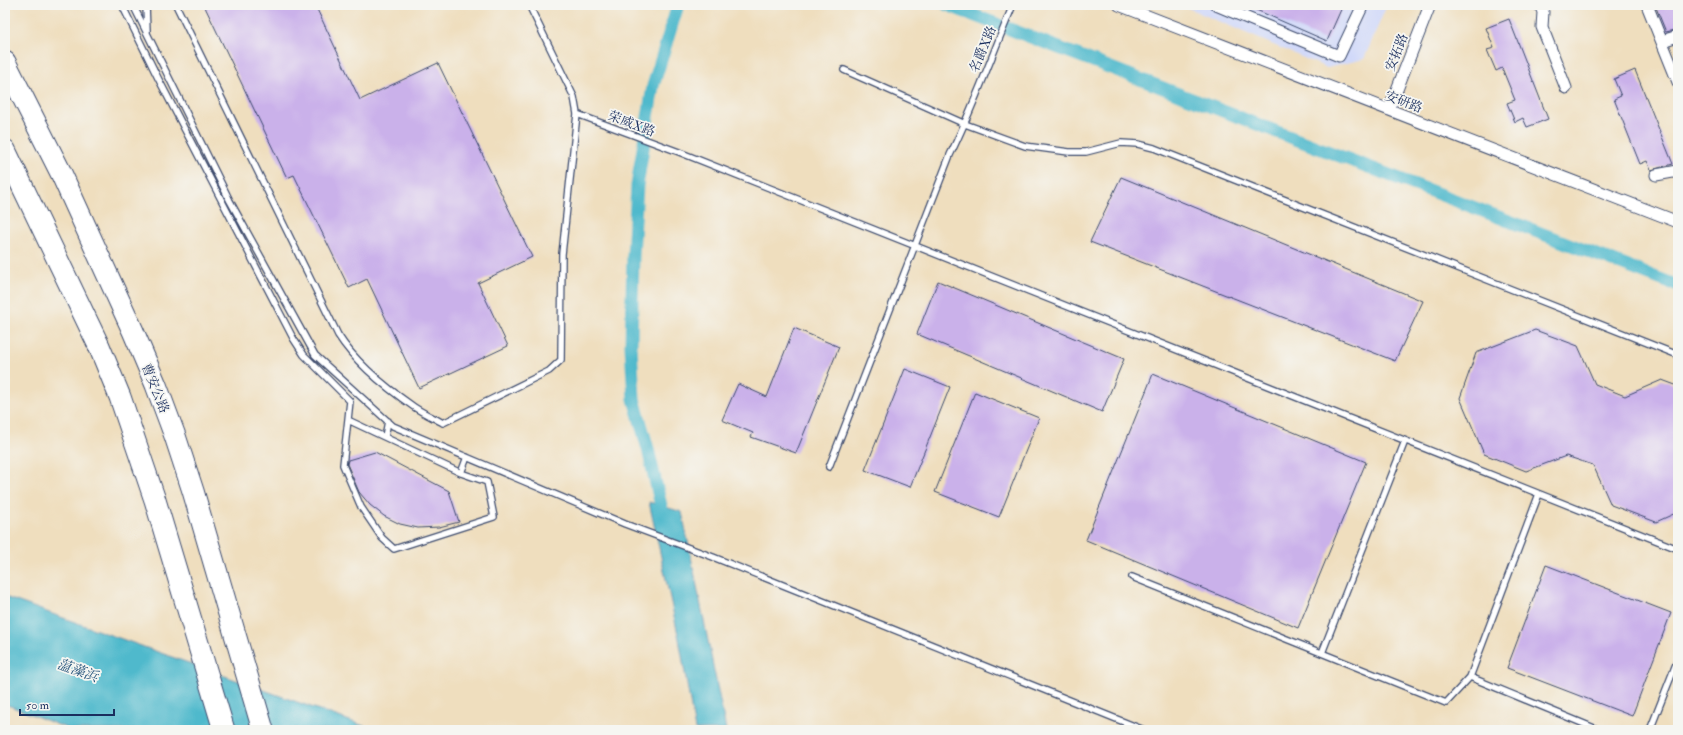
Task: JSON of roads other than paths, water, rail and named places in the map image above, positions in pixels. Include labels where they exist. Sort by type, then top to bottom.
[{"type":"highway","name":"曹安公路","points":[[5,62],[61,173],[133,331],[176,436],[263,730]]},
{"type":"highway","points":[[5,150],[99,346],[120,397],[150,485],[224,730]]},
{"type":"street","name":"安研路","points":[[1119,5],[1678,222]]},
{"type":"street","points":[[1216,5],[1236,9],[1338,56],[1363,5]]},
{"type":"street","name":"安拓路","points":[[1389,110],[1430,5]]},
{"type":"street","points":[[1540,5],[1543,12],[1542,27],[1566,88]]},
{"type":"street","points":[[1647,5],[1678,82]]},
{"type":"street","points":[[1662,41],[1678,36]]},
{"type":"street","points":[[1656,174],[1678,171]]},
{"type":"lane","points":[[122,5],[278,312],[304,355],[350,401],[343,465],[361,507],[382,538],[394,549],[494,517],[487,482],[460,473],[348,420]]},
{"type":"lane","points":[[133,5],[230,201],[316,355],[393,426],[625,524],[713,557],[1144,730]]},
{"type":"lane","points":[[146,5],[148,35]]},
{"type":"lane","points":[[176,5],[342,341],[357,360],[396,393],[414,407],[443,423],[549,372],[561,360],[562,254],[577,114],[574,97],[529,5]]},
{"type":"lane","name":"名爵X路","points":[[829,467],[950,155],[965,124],[1013,5]]},
{"type":"lane","points":[[844,70],[965,124],[1025,146],[1069,152],[1086,152],[1121,143],[1138,144],[1154,148],[1678,355]]},
{"type":"lane","name":"荣威X路","points":[[577,114],[679,152],[1678,550]]},
{"type":"lane","points":[[385,437],[388,422]]},
{"type":"lane","points":[[1322,653],[1405,441]]},
{"type":"lane","points":[[460,473],[467,457]]},
{"type":"lane","points":[[1132,576],[1446,703],[1470,676],[1539,494]]},
{"type":"lane","points":[[1650,730],[1678,658]]},
{"type":"lane","points":[[1470,676],[1599,730]]},
{"type":"water","points":[[649,502],[682,512],[726,730],[695,730],[679,639]]},
{"type":"water","name":"蕰藻浜","points":[[5,597],[375,730],[71,730],[5,704]]},
{"type":"waterway","points":[[665,523],[648,449],[634,399],[631,346],[633,256],[637,186],[653,86],[678,5]]},
{"type":"waterway","points":[[947,5],[1678,286]]}]
